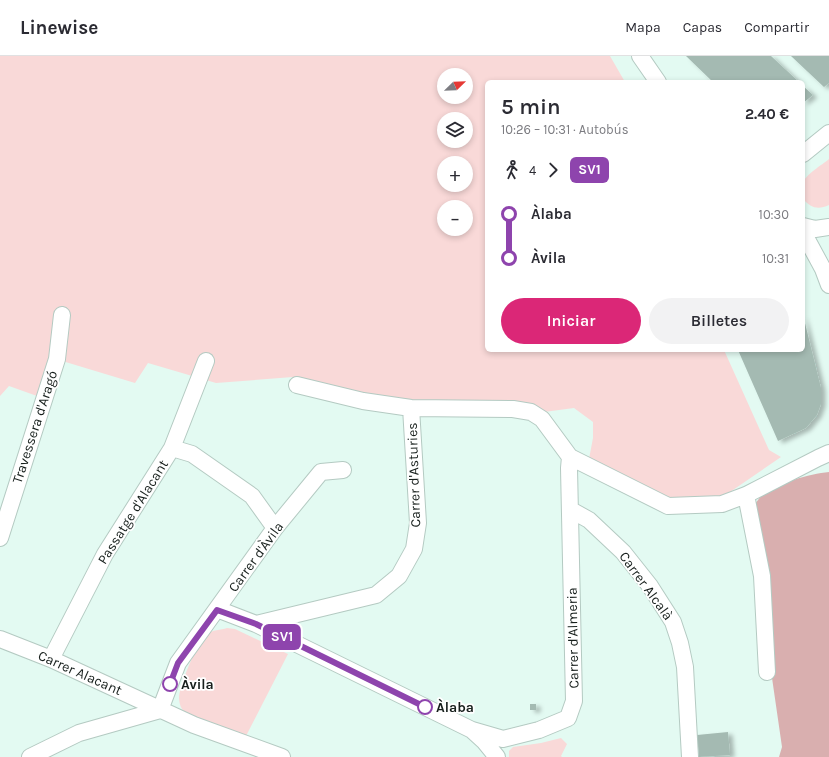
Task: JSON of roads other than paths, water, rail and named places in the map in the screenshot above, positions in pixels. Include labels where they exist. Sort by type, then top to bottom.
[{"type":"street","points":[[640,56],[657,80]]},
{"type":"street","points":[[805,152],[829,133]]},
{"type":"street","points":[[805,226],[815,228],[829,227]]},
{"type":"street","points":[[805,236],[823,269],[829,285]]},
{"type":"street","name":"Travessera d'Aragó","points":[[0,538],[57,359],[62,315]]},
{"type":"street","name":"Passatge d'Alacant","points":[[51,659],[106,554],[172,448],[206,361]]},
{"type":"street","points":[[297,385],[363,401],[411,408],[513,409],[531,412],[542,419],[570,457],[668,506],[722,504],[746,495],[829,453]]},
{"type":"street","name":"Carrer d'Asturies","points":[[256,624],[376,595],[399,576],[414,549],[418,523],[411,408]]},
{"type":"street","points":[[172,448],[192,454],[252,496],[275,528]]},
{"type":"street","name":"Carrer d'Almeria","points":[[503,739],[539,730],[568,718],[574,701],[570,457]]},
{"type":"street","name":"Carrer d'Àvila","points":[[160,710],[178,663],[275,528],[321,472],[343,470]]},
{"type":"street","points":[[746,495],[762,576],[767,672]]},
{"type":"street","name":"Carrer Alcalà","points":[[571,510],[589,520],[623,552],[650,586],[673,622],[680,643],[685,667],[690,757]]},
{"type":"street","points":[[217,610],[256,624],[472,730],[503,739],[496,756],[484,741],[472,730]]},
{"type":"street","name":"Carrer Alacant","points":[[0,640],[51,659],[194,725],[282,757]]},
{"type":"street","points":[[30,757],[79,733],[160,710]]},
{"type":"place","name":"Àvila","points":[[170,684]]},
{"type":"place","name":"Àlaba","points":[[425,707]]}]
